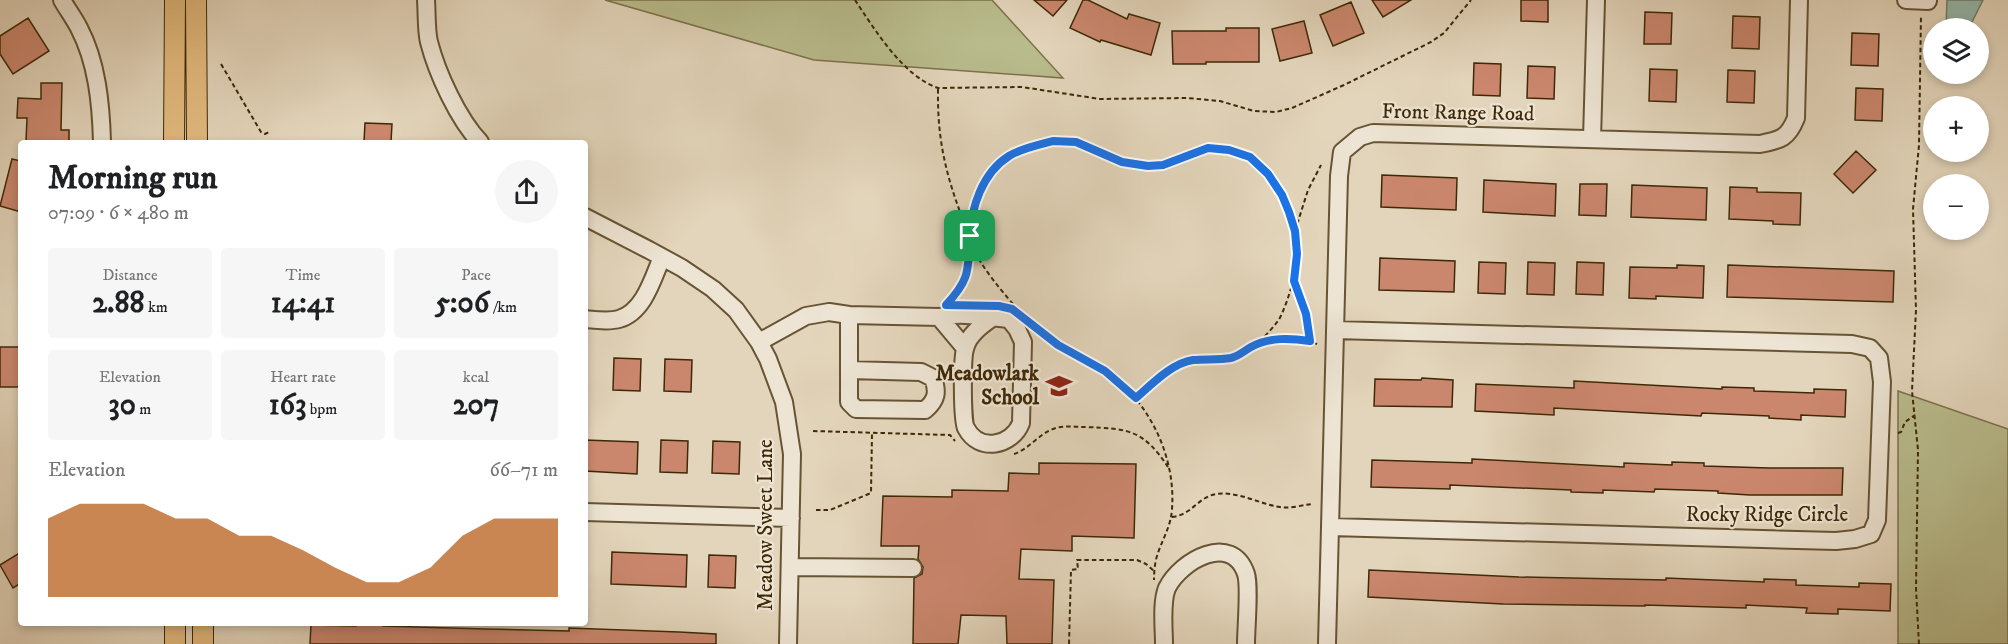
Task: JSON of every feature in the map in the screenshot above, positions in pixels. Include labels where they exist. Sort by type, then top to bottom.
[{"type":"main road","points":[[174,140],[175,0]]},
{"type":"main road","points":[[196,0],[197,140]]},
{"type":"main road","points":[[175,626],[176,644]]},
{"type":"main road","points":[[202,626],[203,644]]},
{"type":"street","points":[[62,0],[80,29],[94,68],[102,115],[102,140]]},
{"type":"street","points":[[426,0],[429,41],[448,91],[469,131],[478,140]]},
{"type":"street","points":[[1592,139],[1596,0]]},
{"type":"street","name":"Front Range Road","points":[[1327,644],[1339,176],[1342,152],[1360,136],[1374,134],[1760,144],[1779,140],[1791,131],[1797,118],[1799,0]]},
{"type":"street","points":[[1906,0],[1928,1]]},
{"type":"street","name":"Meadow Sweet Lane","points":[[588,218],[662,257],[713,290],[736,310],[759,342],[784,402],[792,454],[788,644]]},
{"type":"street","points":[[588,319],[618,319],[634,311],[648,290],[662,257]]},
{"type":"street","points":[[759,342],[806,316],[829,312],[849,315],[942,311],[951,314],[1009,319],[1023,342],[1021,423],[1017,434],[1003,442],[983,443],[973,437],[965,427],[965,348],[942,311]]},
{"type":"street","points":[[849,315],[849,370],[849,402],[856,409],[925,410],[933,403],[937,390],[933,378],[921,372],[849,370]]},
{"type":"street","points":[[965,348],[978,328],[992,318]]},
{"type":"street","name":"Rocky Ridge Circle","points":[[1331,527],[1836,541],[1855,539],[1871,534],[1877,520],[1882,382],[1879,358],[1870,348],[1852,344],[1335,330]]},
{"type":"street","points":[[588,512],[791,518]]},
{"type":"street","points":[[1164,644],[1166,590],[1180,570],[1195,559],[1210,554],[1225,553],[1237,560],[1247,577],[1246,644]]},
{"type":"street","points":[[790,567],[913,568]]},
{"type":"path","points":[[855,0],[876,33],[912,73],[926,84],[938,88],[1022,87],[1100,99],[1187,98],[1220,101],[1254,111],[1276,112],[1292,108],[1344,85],[1431,42],[1444,33],[1471,0]]},
{"type":"path","points":[[1919,644],[1916,589],[1918,450],[1912,391],[1916,310],[1913,209],[1919,145],[1921,0]]},
{"type":"path","points":[[222,64],[261,132],[265,134],[269,132]]},
{"type":"path","points":[[938,88],[939,126],[944,163],[955,201],[976,254],[992,279],[1015,306]]},
{"type":"path","points":[[942,311],[958,293],[966,277],[977,196],[990,174],[1008,157],[1030,146],[1053,141],[1076,142],[1122,162],[1148,166],[1163,165],[1208,148],[1229,150],[1250,157],[1268,174],[1282,195],[1295,231],[1297,254],[1294,281],[1280,318],[1268,335],[1243,353],[1230,358],[1191,360],[1179,365],[1136,398]]},
{"type":"path","points":[[1295,231],[1308,190],[1321,165]]},
{"type":"path","points":[[1294,281],[1306,314],[1310,341]]},
{"type":"path","points":[[1029,322],[1058,345],[1105,371],[1136,398],[1153,422],[1165,450],[1172,487],[1172,517],[1157,554],[1154,583]]},
{"type":"path","points":[[1252,347],[1274,339],[1291,338],[1317,344]]},
{"type":"path","points":[[1898,433],[1901,432],[1905,422],[1915,415]]},
{"type":"path","points":[[816,510],[830,510],[871,493],[872,433]]},
{"type":"path","points":[[1172,517],[1191,511],[1203,499],[1215,494],[1254,499],[1280,507],[1312,504]]},
{"type":"path","points":[[1069,644],[1071,570],[1078,569],[1077,560],[1137,560],[1146,564],[1154,572]]},
{"type":"green space","points":[[605,0],[992,0],[1063,78],[814,60]]},
{"type":"green space","points":[[1898,391],[2008,429],[2008,644],[1898,644]]},
{"type":"water","points":[[1947,0],[1983,0],[1974,18],[1946,18]]},
{"type":"building","points":[[1034,0],[1067,0],[1053,16]]},
{"type":"building","points":[[1083,0],[1088,0],[1127,19],[1129,14],[1160,23],[1151,55],[1101,40],[1100,42],[1070,28]]},
{"type":"building","points":[[1372,0],[1411,0],[1383,17]]},
{"type":"building","points":[[1521,0],[1548,0],[1548,22],[1521,21]]},
{"type":"building","points":[[1351,2],[1364,33],[1333,46],[1320,15]]},
{"type":"building","points":[[1645,12],[1672,13],[1671,44],[1644,44]]},
{"type":"building","points":[[1733,16],[1760,17],[1759,49],[1732,48]]},
{"type":"building","points":[[28,18],[49,51],[13,74],[0,54],[0,36]]},
{"type":"building","points":[[1304,21],[1312,53],[1280,61],[1272,29]]},
{"type":"building","points":[[1226,28],[1259,28],[1259,62],[1173,64],[1172,31],[1226,31]]},
{"type":"building","points":[[1852,33],[1879,34],[1878,66],[1851,65]]},
{"type":"building","points":[[1474,63],[1501,64],[1500,96],[1473,95]]},
{"type":"building","points":[[1528,66],[1555,67],[1554,99],[1527,98]]},
{"type":"building","points":[[1650,69],[1677,70],[1676,102],[1649,101]]},
{"type":"building","points":[[1728,70],[1755,71],[1754,103],[1727,102]]},
{"type":"building","points":[[41,83],[62,83],[61,130],[69,130],[69,140],[26,140],[27,118],[17,118],[18,98],[41,99]]},
{"type":"building","points":[[1856,88],[1883,89],[1882,121],[1855,120]]},
{"type":"building","points":[[365,123],[392,124],[391,140],[364,140]]},
{"type":"building","points":[[1856,151],[1876,170],[1853,193],[1834,174]]},
{"type":"building","points":[[12,159],[18,160],[18,211],[0,206]]},
{"type":"building","points":[[1382,175],[1457,178],[1456,210],[1381,207]]},
{"type":"building","points":[[1484,180],[1556,184],[1555,216],[1483,212]]},
{"type":"building","points":[[1580,184],[1607,184],[1606,216],[1579,215]]},
{"type":"building","points":[[1632,185],[1707,188],[1706,220],[1631,217]]},
{"type":"building","points":[[1730,187],[1757,188],[1757,192],[1801,193],[1800,225],[1729,219]]},
{"type":"building","points":[[1380,258],[1455,261],[1454,292],[1379,290]]},
{"type":"building","points":[[1479,262],[1506,263],[1505,294],[1478,293]]},
{"type":"building","points":[[1528,262],[1555,263],[1554,295],[1527,294]]},
{"type":"building","points":[[1577,262],[1604,263],[1603,295],[1576,294]]},
{"type":"building","points":[[1677,265],[1704,266],[1703,298],[1656,296],[1656,299],[1629,298],[1630,267],[1677,268]]},
{"type":"building","points":[[1728,265],[1894,271],[1893,302],[1727,297]]},
{"type":"building","points":[[0,347],[18,347],[18,387],[0,387]]},
{"type":"building","points":[[614,358],[641,359],[640,391],[613,390]]},
{"type":"building","points":[[665,359],[692,360],[691,392],[664,391]]},
{"type":"building","points":[[1422,378],[1453,380],[1452,407],[1374,406],[1375,379],[1421,380]]},
{"type":"building","points":[[1574,381],[1722,389],[1722,387],[1754,388],[1754,391],[1814,393],[1814,389],[1846,390],[1845,417],[1801,415],[1801,420],[1769,418],[1769,416],[1702,413],[1701,416],[1554,408],[1554,415],[1475,411],[1476,384],[1574,388]]},
{"type":"building","points":[[588,440],[638,442],[637,474],[588,471]]},
{"type":"building","points":[[661,440],[688,441],[687,473],[660,472]]},
{"type":"building","points":[[713,441],[740,442],[739,474],[712,473]]},
{"type":"building","points":[[1472,459],[1624,467],[1624,463],[1672,465],[1672,462],[1704,463],[1704,466],[1843,468],[1842,495],[1750,495],[1718,493],[1718,491],[1655,489],[1654,492],[1603,490],[1603,493],[1450,485],[1450,489],[1371,487],[1372,460],[1472,463]]},
{"type":"building","points":[[1039,463],[1136,464],[1134,538],[1072,536],[1072,551],[1021,549],[1019,579],[1054,580],[1052,644],[1007,644],[1006,616],[961,615],[958,644],[913,644],[914,578],[922,574],[923,567],[918,559],[919,546],[881,546],[883,496],[952,497],[952,490],[1008,491],[1009,473],[1039,474]]},
{"type":"building","points":[[612,552],[687,555],[686,587],[611,584]]},
{"type":"building","points":[[18,554],[18,585],[13,588],[0,565]]},
{"type":"building","points":[[709,555],[736,556],[735,588],[708,587]]},
{"type":"building","points":[[1369,570],[1519,577],[1666,580],[1666,578],[1764,582],[1764,579],[1796,580],[1796,585],[1859,587],[1859,583],[1891,584],[1890,611],[1838,609],[1838,614],[1806,613],[1807,608],[1746,605],[1746,608],[1503,604],[1368,597]]},
{"type":"building","points":[[311,626],[569,631],[569,628],[716,634],[716,644],[310,644]]},
{"type":"place","name":"Meadowlark School","points":[[1059,386]]},
{"type":"route","points":[[1053,141],[1076,142],[1122,162],[1148,166],[1163,165],[1208,148],[1229,150],[1250,157],[1268,174],[1282,195],[1295,231],[1297,254],[1294,281],[1303,302],[1310,341],[1291,338],[1274,339],[1230,358],[1191,360],[1162,376],[1136,398],[1105,371],[1043,335],[1022,315],[1012,309],[999,306],[946,305],[958,293],[966,277],[970,257],[970,236],[977,196],[990,174],[1008,157],[1030,146],[1053,141]]}]
